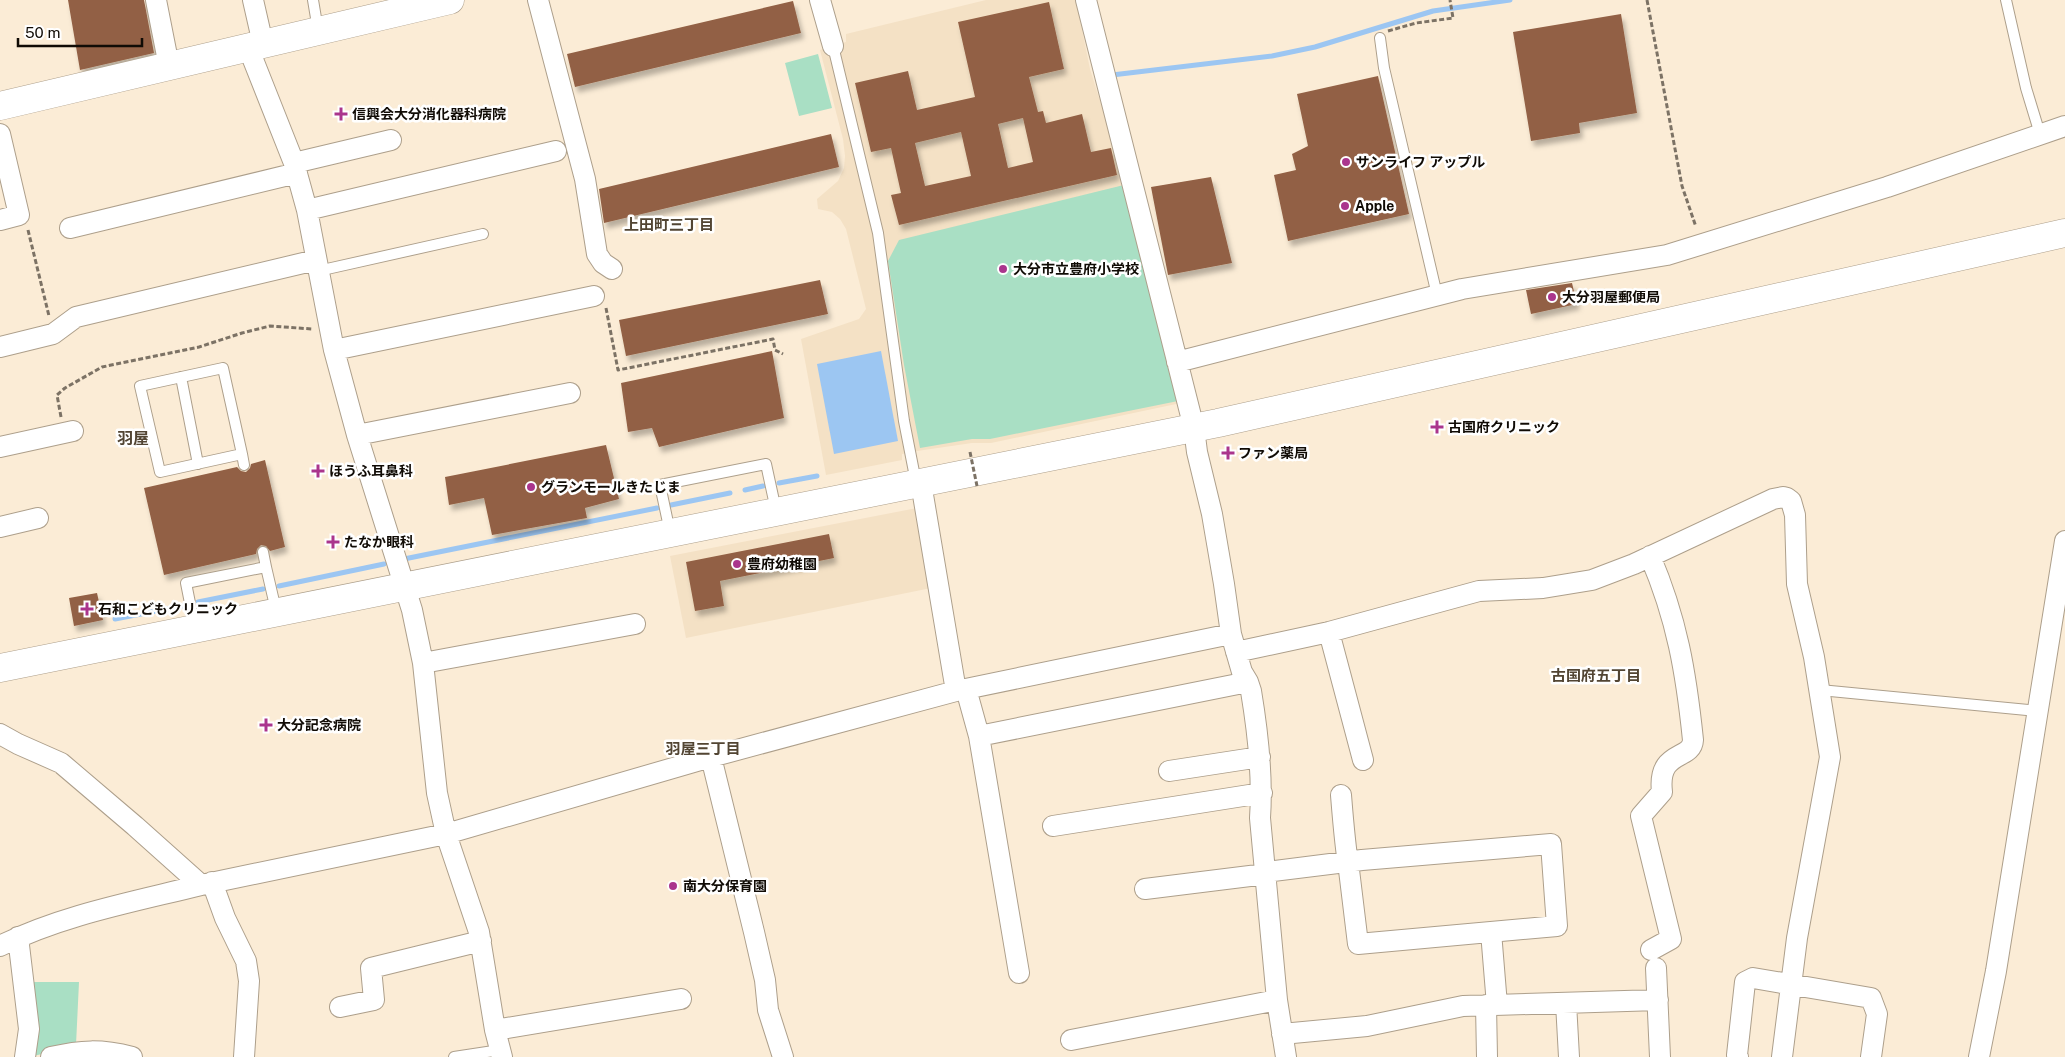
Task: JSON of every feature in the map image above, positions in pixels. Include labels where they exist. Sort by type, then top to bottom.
[{"type":"street","points":[[156,0],[169,66]]},
{"type":"street","points":[[253,0],[255,46],[308,210],[334,350],[357,435],[412,610],[423,663],[437,794],[446,834],[481,941],[495,1030],[501,1054]]},
{"type":"street","points":[[0,106],[318,31],[395,6],[450,0]]},
{"type":"street","points":[[538,0],[586,179],[598,254],[603,264],[612,269]]},
{"type":"street","points":[[820,0],[833,46]]},
{"type":"street","points":[[1086,0],[1194,428],[1197,452],[1212,514],[1233,643],[1242,672],[1248,682],[1257,728],[1262,793],[1260,818],[1277,1000],[1286,1057]]},
{"type":"street","points":[[1177,362],[1462,289],[1667,255],[1887,187],[2065,126]]},
{"type":"street","points":[[0,134],[10,218]]},
{"type":"street","points":[[70,228],[296,168],[391,140]]},
{"type":"street","points":[[308,210],[556,151]]},
{"type":"street","points":[[0,668],[1194,428],[2065,233]]},
{"type":"street","points":[[0,347],[53,334],[76,317],[317,265]]},
{"type":"street","points":[[334,350],[600,301]]},
{"type":"street","points":[[357,435],[570,392]]},
{"type":"street","points":[[0,447],[73,431]]},
{"type":"street","points":[[919,484],[961,690],[979,736],[1019,973]]},
{"type":"street","points":[[0,946],[27,932],[86,914],[206,883],[446,834],[711,757],[961,690],[1233,643],[1329,632],[1479,591],[1543,588],[1583,582],[1618,570],[1773,499],[1787,498],[1793,506],[1795,515],[1798,584],[1820,690],[1830,749],[1830,765],[1796,938],[1782,1057]]},
{"type":"street","points":[[0,527],[38,518]]},
{"type":"street","points":[[1979,1057],[1996,970],[2065,541]]},
{"type":"street","points":[[1650,556],[1673,616],[1687,683],[1693,740],[1690,749],[1670,760],[1661,778],[1662,792],[1641,816],[1672,939],[1654,959],[1660,1057]]},
{"type":"street","points":[[423,663],[635,624]]},
{"type":"street","points":[[1329,632],[1363,760]]},
{"type":"street","points":[[979,736],[1248,682]]},
{"type":"street","points":[[0,734],[61,763],[206,883],[246,961],[249,981],[244,1057]]},
{"type":"street","points":[[711,757],[765,980],[768,1010],[783,1057]]},
{"type":"street","points":[[1170,771],[1260,757]]},
{"type":"street","points":[[1053,826],[1262,793]]},
{"type":"street","points":[[1145,889],[1266,873],[1348,862],[1362,860],[1551,844],[1557,926],[1358,944],[1348,862],[1341,795]]},
{"type":"street","points":[[1487,1057],[1491,1005],[1491,932]]},
{"type":"street","points":[[18,937],[29,1030],[25,1057]]},
{"type":"street","points":[[340,1007],[374,1000],[371,968],[481,941]]},
{"type":"street","points":[[1738,1057],[1745,982],[1754,978],[1871,998],[1877,1014],[1871,1057]]},
{"type":"street","points":[[495,1030],[681,999]]},
{"type":"street","points":[[1071,1040],[1277,1000]]},
{"type":"street","points":[[1282,1034],[1367,1026],[1447,1008],[1658,1000]]},
{"type":"street","points":[[1566,1003],[1569,1057]]},
{"type":"street","points":[[51,1057],[85,1050],[102,1050],[132,1057]]},
{"type":"lane","points":[[313,0],[318,31]]},
{"type":"lane","points":[[2006,0],[2026,88],[2040,134]]},
{"type":"lane","points":[[1380,38],[1384,68],[1437,295]]},
{"type":"lane","points":[[833,46],[878,233],[904,421],[919,484]]},
{"type":"lane","points":[[317,265],[482,234]]},
{"type":"lane","points":[[242,454],[160,472],[140,386],[223,368],[242,454],[244,465]]},
{"type":"lane","points":[[180,377],[198,464]]},
{"type":"lane","points":[[670,533],[660,485],[766,464],[776,512]]},
{"type":"lane","points":[[264,552],[277,613]]},
{"type":"lane","points":[[195,629],[186,583],[266,566]]},
{"type":"lane","points":[[1820,690],[2038,711]]},
{"type":"lane","points":[[454,1057],[501,1054]]},
{"type":"path","points":[[1380,38],[1379,34],[1409,24],[1453,18],[1451,1],[1458,0]]},
{"type":"path","points":[[1647,0],[1682,186],[1702,244]]},
{"type":"path","points":[[10,218],[25,218],[53,334]]},
{"type":"path","points":[[600,301],[618,370],[773,339],[775,350],[783,354]]},
{"type":"path","points":[[73,431],[61,417],[57,395],[65,388],[102,367],[199,347],[242,332],[270,326],[330,329]]},
{"type":"path","points":[[970,452],[977,486]]},
{"type":"shaded area","name":"大分市立豊府小学校","points":[[986,0],[1076,0],[1090,69],[1099,98],[1118,131],[1181,403],[991,443],[972,443],[902,454],[902,460],[826,475],[801,339],[859,319],[866,309],[846,229],[840,219],[832,212],[818,209],[817,199],[838,181],[844,168],[845,156],[843,139],[820,50],[846,42],[846,34]]},
{"type":"shaded area","points":[[917,508],[931,588],[686,638],[670,556]]},
{"type":"green space","points":[[818,54],[832,108],[799,116],[785,63]]},
{"type":"green space","points":[[1128,184],[1178,401],[990,439],[972,439],[920,448],[904,365],[888,261],[899,240]]},
{"type":"green space","points":[[32,982],[79,982],[76,1045],[30,1057]]},
{"type":"water","points":[[881,351],[898,441],[834,454],[817,364]]},
{"type":"building","points":[[68,0],[144,0],[154,53],[80,70]]},
{"type":"building","points":[[793,1],[801,33],[575,87],[567,54]]},
{"type":"building","points":[[1049,2],[1064,69],[1029,77],[1038,112],[1043,111],[1046,123],[1082,114],[1091,152],[1111,148],[1117,175],[899,225],[891,195],[901,193],[891,148],[871,152],[855,83],[908,71],[917,110],[975,97],[958,22]],"holes":[[[1023,118],[1033,162],[1008,168],[998,124]],[[961,132],[971,176],[925,186],[915,143]]]},
{"type":"building","points":[[1621,14],[1637,113],[1579,123],[1580,133],[1531,141],[1513,32]]},
{"type":"building","name":"サンライフ アップル","points":[[1378,76],[1409,214],[1288,241],[1274,175],[1296,170],[1292,154],[1308,146],[1297,94]]},
{"type":"building","points":[[831,134],[839,167],[604,223],[599,189]]},
{"type":"building","points":[[1211,177],[1232,263],[1168,275],[1151,187]]},
{"type":"building","points":[[820,280],[828,314],[626,356],[619,320]]},
{"type":"building","points":[[1572,283],[1577,304],[1531,314],[1526,290]]},
{"type":"building","points":[[772,351],[784,418],[659,447],[652,428],[628,432],[621,383]]},
{"type":"building","name":"グランモールきたじま","points":[[606,445],[619,499],[585,508],[587,518],[492,535],[484,498],[449,505],[445,477]]},
{"type":"building","points":[[265,460],[285,547],[270,551],[266,546],[261,545],[257,549],[256,554],[164,575],[144,488],[237,467],[241,471],[246,472],[251,464]]},
{"type":"building","points":[[829,534],[834,558],[720,581],[724,606],[695,611],[686,562]]},
{"type":"building","points":[[97,593],[103,620],[74,626],[69,598]]},
{"type":"waterway","points":[[1112,75],[1272,56],[1315,47],[1433,11],[1510,0]]},
{"type":"waterway","points":[[779,483],[817,476]]},
{"type":"waterway","points":[[745,490],[763,486]]},
{"type":"waterway","points":[[671,505],[730,493]]},
{"type":"waterway","points":[[404,559],[657,508]]},
{"type":"waterway","points":[[279,586],[384,564]]},
{"type":"waterway","points":[[198,602],[263,589]]},
{"type":"waterway","points":[[115,619],[182,606]]},
{"type":"place","name":"信興会大分消化器科病院","points":[[341,114]]},
{"type":"place","name":"サンライフ アップル","points":[[1346,162]]},
{"type":"place","name":"Apple","points":[[1345,206]]},
{"type":"place","name":"大分市立豊府小学校","points":[[1003,269]]},
{"type":"place","name":"大分羽屋郵便局","points":[[1552,297]]},
{"type":"place","name":"古国府クリニック","points":[[1437,427]]},
{"type":"place","name":"ファン薬局","points":[[1228,453]]},
{"type":"place","name":"ほうふ耳鼻科","points":[[318,471]]},
{"type":"place","name":"グランモールきたじま","points":[[531,487]]},
{"type":"place","name":"たなか眼科","points":[[333,542]]},
{"type":"place","name":"豊府幼稚園","points":[[737,564]]},
{"type":"place","name":"石和こどもクリニック","points":[[87,609]]},
{"type":"place","name":"大分記念病院","points":[[266,725]]},
{"type":"place","name":"南大分保育園","points":[[673,886]]},
{"type":"district","name":"上田町三丁目","points":[[669,225]]},
{"type":"district","name":"羽屋","points":[[133,438]]},
{"type":"district","name":"古国府五丁目","points":[[1596,676]]},
{"type":"district","name":"羽屋三丁目","points":[[703,749]]}]
